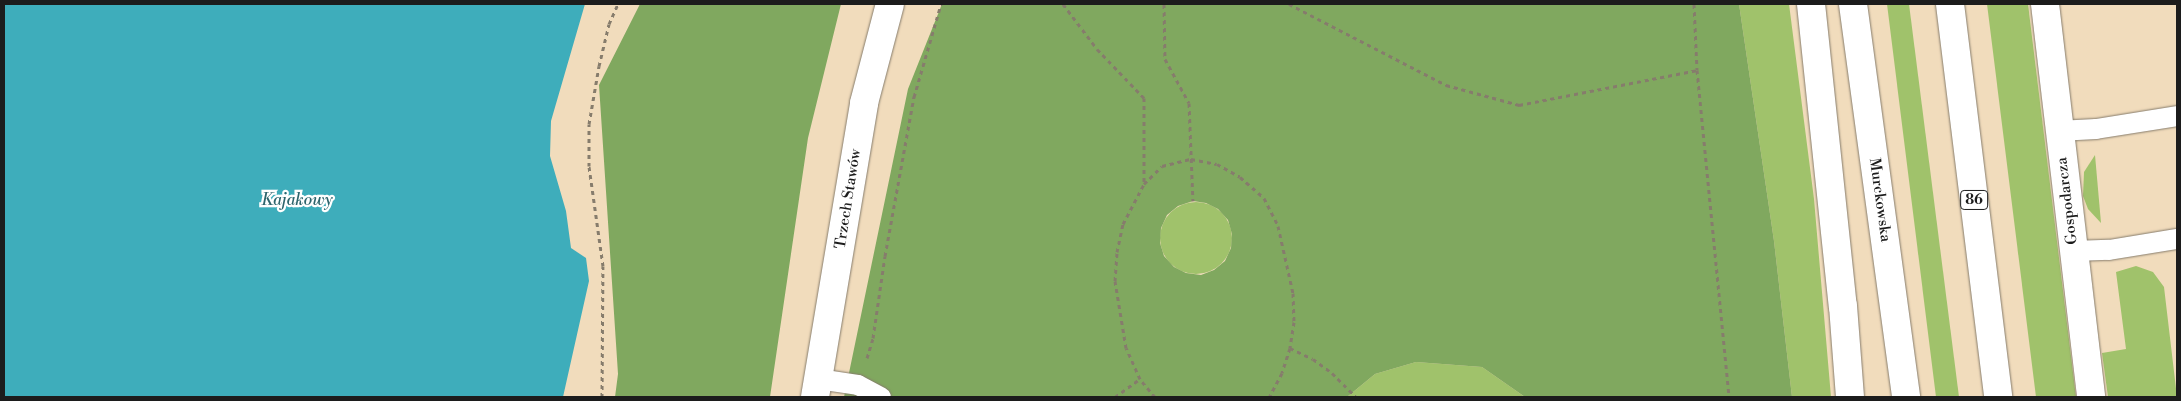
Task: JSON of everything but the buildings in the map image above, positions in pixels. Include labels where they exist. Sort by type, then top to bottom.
[{"type":"main road","name":"Trzech Stawów","points":[[816,388],[864,104],[890,4]]},
{"type":"main road","points":[[1811,4],[1843,306],[1850,397]]},
{"type":"main road","name":"Murckowska","points":[[1853,4],[1906,397]]},
{"type":"main road","name":"86","points":[[1950,4],[1998,397]]},
{"type":"main road","name":"Gospodarcza","points":[[2045,4],[2058,131],[2091,397]]},
{"type":"lane","points":[[2058,131],[2096,129],[2177,116]]},
{"type":"lane","points":[[2073,251],[2109,250],[2177,240]]},
{"type":"lane","points":[[816,388],[858,385],[881,397]]},
{"type":"path","points":[[602,397],[603,266],[589,166],[589,124],[599,66],[609,24],[618,4]]},
{"type":"path","points":[[858,385],[873,338],[885,256],[914,97],[941,4]]},
{"type":"path","points":[[1063,4],[1097,49],[1144,98],[1144,184]]},
{"type":"path","points":[[1164,4],[1165,59],[1189,103],[1193,201]]},
{"type":"path","points":[[1289,4],[1446,85],[1519,104],[1698,70]]},
{"type":"path","points":[[1694,4],[1698,70],[1729,397]]},
{"type":"path","points":[[1155,397],[1140,379],[1126,348],[1115,281],[1117,252],[1123,224],[1144,184],[1162,166],[1191,158],[1217,164],[1240,177],[1264,198],[1278,226],[1293,293],[1294,322],[1290,348],[1282,374],[1269,397]]},
{"type":"path","points":[[1290,348],[1332,373],[1356,397]]},
{"type":"path","points":[[1115,397],[1140,379]]},
{"type":"green space","points":[[640,4],[841,4],[808,138],[770,397],[615,397],[618,374],[599,85]]},
{"type":"green space","points":[[942,4],[1739,4],[1774,241],[1792,397],[1525,397],[1482,367],[1416,362],[1375,374],[1347,397],[844,397],[908,89]],"holes":[[[1193,201],[1206,203],[1218,209],[1228,220],[1232,234],[1231,248],[1225,261],[1214,270],[1201,275],[1186,273],[1174,267],[1164,256],[1160,243],[1161,228],[1167,215],[1178,206]]]},
{"type":"green space","points":[[1739,4],[1789,4],[1814,199],[1831,397],[1792,397],[1774,241]]},
{"type":"green space","points":[[1887,4],[1909,4],[1959,397],[1936,397]]},
{"type":"green space","points":[[1987,4],[2028,4],[2076,397],[2036,397]]},
{"type":"green space","points":[[2095,155],[2101,223],[2088,209],[2083,196],[2084,172]]},
{"type":"green space","points":[[1196,202],[1210,205],[1222,212],[1229,224],[1232,238],[1229,252],[1222,264],[1210,271],[1196,274],[1182,271],[1170,264],[1163,252],[1160,238],[1163,224],[1170,212],[1182,205]]},
{"type":"green space","points":[[2136,266],[2153,272],[2164,287],[2177,397],[2108,397],[2102,353],[2126,349],[2116,272]]},
{"type":"green space","points":[[1416,362],[1482,367],[1525,397],[1347,397],[1375,374]]},
{"type":"water","name":"Kajakowy","points":[[4,4],[585,4],[551,121],[550,156],[566,211],[571,248],[586,258],[589,281],[563,397],[4,397]]}]
